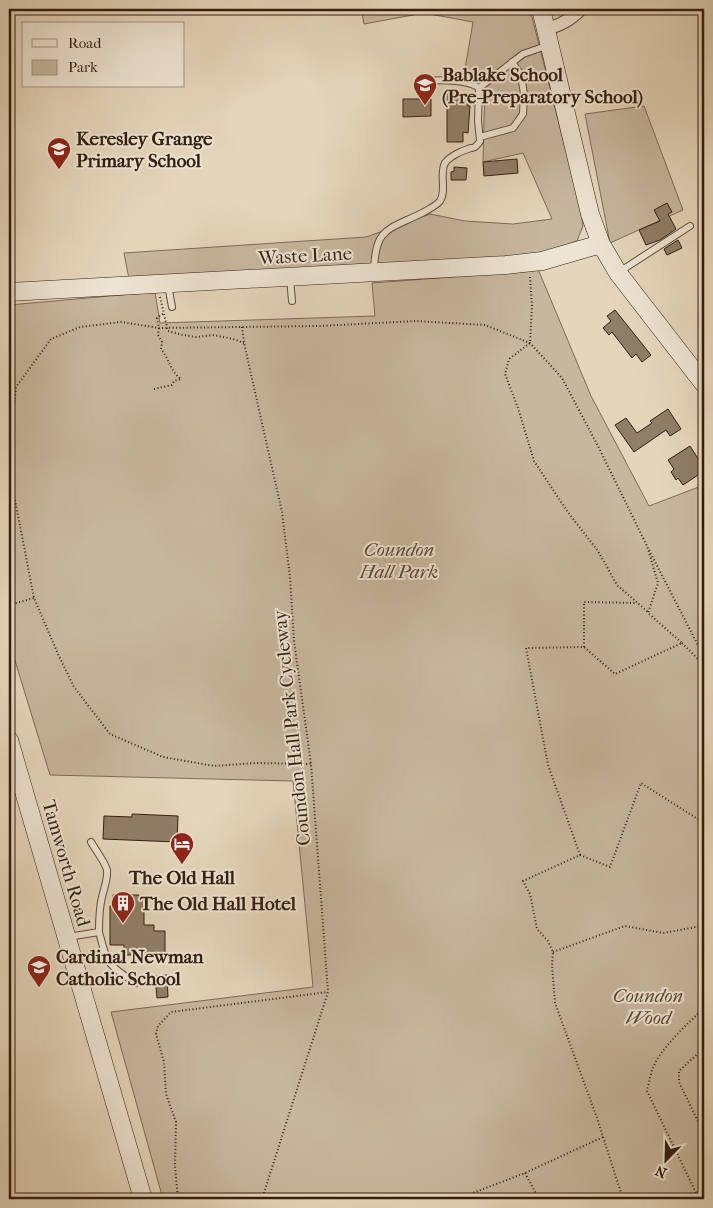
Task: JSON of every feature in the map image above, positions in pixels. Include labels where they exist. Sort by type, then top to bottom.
[{"type":"street","points":[[541,9],[590,214],[601,244],[618,272],[704,384]]},
{"type":"street","points":[[548,37],[558,26],[581,9]]},
{"type":"street","name":"Waste Lane","points":[[9,292],[496,266],[542,261],[601,244]]},
{"type":"street","name":"Tamworth Road","points":[[9,740],[143,1199]]},
{"type":"lane","points":[[479,88],[548,37]]},
{"type":"lane","points":[[480,137],[513,128],[523,114],[524,94],[521,75],[512,62]]},
{"type":"lane","points":[[423,84],[431,80],[453,81],[468,83],[479,88]]},
{"type":"lane","points":[[374,272],[375,254],[381,237],[388,229],[433,207],[440,201],[444,166],[447,160],[466,149],[475,147],[480,140],[478,121],[479,88]]},
{"type":"lane","points":[[618,272],[690,226]]},
{"type":"lane","points":[[290,278],[292,301]]},
{"type":"lane","points":[[168,284],[172,307]]},
{"type":"lane","points":[[91,842],[107,869],[106,888],[102,894],[99,920],[102,946],[110,963],[123,975],[136,983]]},
{"type":"lane","points":[[66,937],[99,932]]},
{"type":"path","points":[[529,262],[532,306],[530,343]]},
{"type":"path","points":[[154,389],[172,385],[174,381],[182,378],[175,374],[161,349],[162,342],[158,335],[157,318],[164,313],[168,331],[196,337],[214,335],[244,343]]},
{"type":"path","points":[[9,458],[16,387],[51,339],[80,327],[121,322],[159,328],[320,326],[416,321],[485,325],[530,343],[562,378],[704,657]]},
{"type":"path","name":"Coundon Hall Park Cycleway","points":[[242,327],[282,512],[290,577],[294,641],[311,764],[328,992],[262,1199]]},
{"type":"path","points":[[530,343],[508,359],[505,374],[518,408],[534,462],[598,550],[617,585],[682,643],[704,666]]},
{"type":"path","points":[[9,469],[34,598],[74,687],[110,734],[163,757],[214,766],[256,763],[311,764]]},
{"type":"path","points":[[646,546],[658,583],[648,613]]},
{"type":"path","points":[[9,605],[34,598]]},
{"type":"path","points":[[584,647],[584,602],[638,603]]},
{"type":"path","points":[[580,855],[548,765],[526,648],[584,647],[614,674],[682,643]]},
{"type":"path","points":[[622,1199],[603,1138],[555,1003],[552,966],[554,952],[548,941],[537,929],[530,894],[523,881],[580,855],[610,867],[641,783],[704,822]]},
{"type":"path","points":[[554,952],[625,926],[663,933],[704,925]]},
{"type":"path","points":[[178,1199],[175,1166],[176,1122],[166,1094],[164,1062],[156,1034],[158,1026],[171,1012],[328,992]]},
{"type":"path","points":[[699,1199],[646,1091],[653,1067],[661,1054],[690,1020],[704,1008]]},
{"type":"path","points":[[704,1048],[679,1071],[679,1082],[704,1134]]},
{"type":"path","points":[[457,1199],[524,1173],[603,1138]]},
{"type":"path","points":[[524,1173],[539,1199]]},
{"type":"green space","points":[[361,9],[530,9],[580,207],[583,226],[577,241],[534,257],[129,279],[124,253],[366,237],[430,214],[465,221],[513,224],[552,219],[523,153],[483,162],[485,82],[464,75],[473,22],[424,13],[364,24]]},
{"type":"green space","points":[[644,106],[683,210],[610,243],[585,114]]},
{"type":"green space","name":"Coundon Hall Park","points":[[538,269],[591,396],[649,506],[704,485],[704,1199],[163,1199],[111,1012],[313,987],[293,781],[50,775],[9,641],[9,305],[155,292],[160,323],[375,316],[372,283]]},
{"type":"building","points":[[447,94],[468,95],[468,106],[470,106],[468,133],[463,132],[463,142],[447,142]]},
{"type":"building","points":[[403,99],[431,99],[431,116],[403,117]]},
{"type":"building","points":[[517,159],[518,173],[484,176],[483,162]]},
{"type":"building","points":[[454,167],[467,168],[466,180],[451,180],[451,172],[454,171]]},
{"type":"building","points":[[667,203],[672,212],[668,214],[676,229],[660,240],[646,245],[639,230],[660,221],[654,210]]},
{"type":"building","points":[[678,240],[682,248],[667,255],[664,249]]},
{"type":"building","points":[[615,310],[651,355],[642,362],[636,354],[632,358],[612,332],[609,335],[603,328],[611,321],[607,316]]},
{"type":"building","points":[[668,409],[681,429],[670,436],[666,430],[634,452],[615,425],[626,418],[637,433],[652,423],[650,421]]},
{"type":"building","points":[[690,446],[704,471],[683,485],[678,478],[676,480],[671,472],[674,469],[668,460]]},
{"type":"building","points":[[132,814],[178,816],[177,842],[103,839],[104,816],[132,817]]},
{"type":"building","name":"The Old Hall Hotel","points":[[113,895],[139,895],[139,897],[142,897],[144,901],[144,925],[154,925],[154,931],[165,931],[165,955],[124,955],[124,945],[110,945],[110,906],[113,906]]},
{"type":"building","points":[[167,975],[168,997],[157,998],[155,976]]},
{"type":"place","name":"Bablake School (Pre-Preparatory School)","points":[[425,106]]},
{"type":"place","name":"Keresley Grange Primary School","points":[[59,170]]},
{"type":"place","name":"The Old Hall","points":[[182,865]]},
{"type":"place","name":"The Old Hall Hotel","points":[[123,924]]},
{"type":"place","name":"Cardinal Newman Catholic School","points":[[39,988]]},
{"type":"park label","name":"Coundon Wood","points":[[648,1006]]}]
